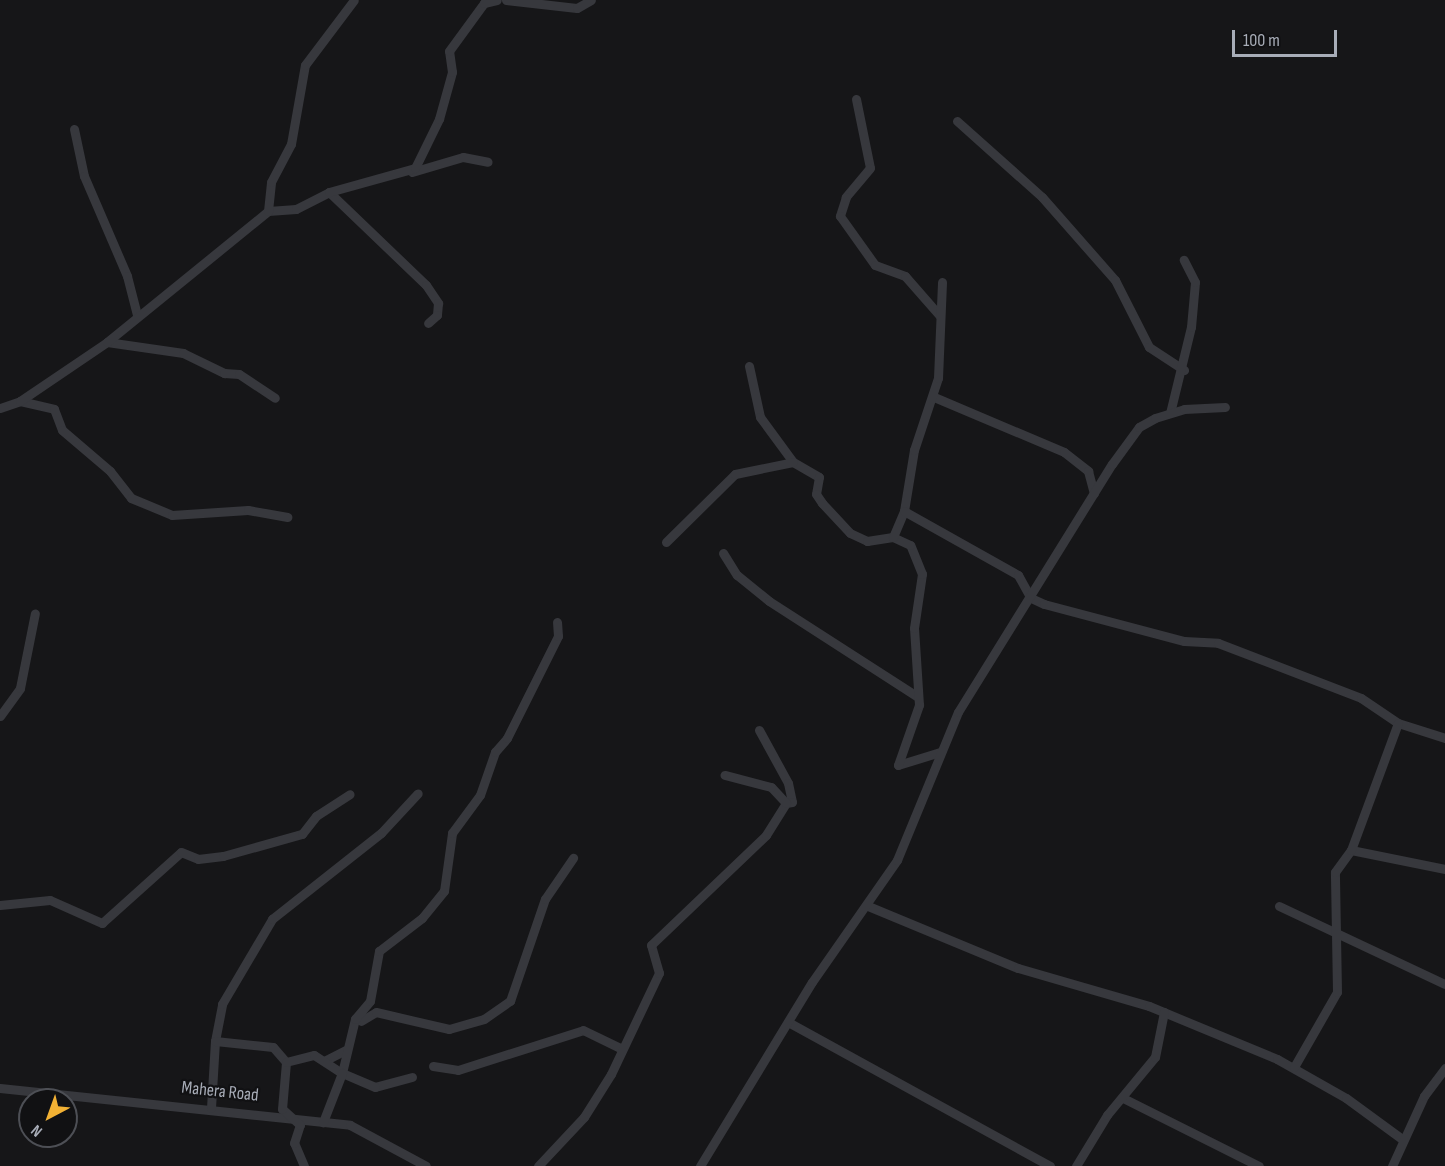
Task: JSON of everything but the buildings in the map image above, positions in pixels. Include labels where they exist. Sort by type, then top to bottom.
[{"type":"street","points":[[268,211],[271,182],[291,144],[305,65],[354,0]]},
{"type":"street","points":[[407,174],[423,157],[439,118],[452,72],[449,51],[484,3],[497,0]]},
{"type":"street","points":[[506,0],[577,8],[591,0]]},
{"type":"street","points":[[856,99],[870,168],[846,197],[840,216],[875,265],[905,276],[940,316]]},
{"type":"street","points":[[957,121],[1042,197],[1115,280],[1149,347],[1184,370]]},
{"type":"street","points":[[74,129],[84,176],[127,276],[137,315]]},
{"type":"street","points":[[0,408],[20,401],[107,342],[137,315],[268,211],[296,209],[329,192],[407,174],[463,157],[488,162]]},
{"type":"street","points":[[329,192],[426,285],[438,303],[437,315],[428,323]]},
{"type":"street","points":[[1170,413],[1184,370],[1195,282],[1184,260]]},
{"type":"street","points":[[893,537],[904,511],[914,450],[934,397],[942,282]]},
{"type":"street","points":[[107,342],[183,353],[224,373],[239,374],[275,398]]},
{"type":"street","points":[[749,366],[760,417],[793,462],[819,477],[816,494],[849,533],[867,541],[893,537],[910,545],[922,573],[914,628],[918,697],[898,765],[940,752]]},
{"type":"street","points":[[934,397],[1064,452],[1088,471],[1094,493]]},
{"type":"street","points":[[20,401],[54,409],[62,430],[110,471],[130,498],[172,515],[248,510],[287,518]]},
{"type":"street","points":[[700,1166],[788,1022],[897,860],[958,712],[1031,598],[1094,493],[1139,427],[1170,413],[1225,407]]},
{"type":"street","points":[[666,542],[735,474],[793,462]]},
{"type":"street","points":[[904,511],[1018,575],[1031,598],[1184,641],[1218,643],[1361,698],[1398,723],[1445,738]]},
{"type":"street","points":[[723,553],[738,575],[769,601],[918,697]]},
{"type":"street","points":[[0,716],[20,688],[35,613]]},
{"type":"street","points":[[353,1036],[355,1019],[370,1001],[379,951],[422,918],[444,891],[452,833],[480,795],[495,752],[507,738],[558,636],[557,622]]},
{"type":"street","points":[[1294,1067],[1337,992],[1333,932],[1335,872],[1351,850],[1398,723]]},
{"type":"street","points":[[538,1166],[599,1096],[620,1048],[659,973],[651,945],[766,836],[786,803],[792,802],[788,783],[759,730]]},
{"type":"street","points":[[725,775],[771,787],[786,803]]},
{"type":"street","points":[[211,1108],[215,1041],[222,1005],[272,919],[331,867],[381,833],[418,793]]},
{"type":"street","points":[[0,905],[50,900],[102,923],[181,852],[198,859],[223,856],[302,834],[316,816],[350,794]]},
{"type":"street","points":[[1351,850],[1445,869]]},
{"type":"street","points":[[323,1122],[342,1073],[346,1050],[359,1022],[376,1012],[449,1029],[484,1019],[510,1001],[545,899],[573,858]]},
{"type":"street","points":[[868,906],[1018,968],[1164,1012],[1294,1067],[1402,1139]]},
{"type":"street","points":[[1279,906],[1445,984]]},
{"type":"street","points":[[1076,1166],[1123,1098],[1155,1057],[1164,1012]]},
{"type":"street","points":[[788,1022],[1050,1166]]},
{"type":"street","points":[[433,1066],[458,1070],[583,1030],[620,1048]]},
{"type":"street","points":[[215,1041],[273,1047],[286,1062]]},
{"type":"street","points":[[326,1060],[346,1050]]},
{"type":"street","points":[[286,1062],[314,1055],[326,1060],[342,1073],[375,1087],[411,1077]]},
{"type":"street","points":[[286,1062],[280,1094],[289,1116],[300,1125],[294,1143],[303,1166]]},
{"type":"street","points":[[1392,1166],[1402,1139],[1445,1068]]},
{"type":"street","name":"Mahera Road","points":[[0,1088],[289,1116],[350,1125],[426,1166]]},
{"type":"street","points":[[1123,1098],[1259,1166]]}]
